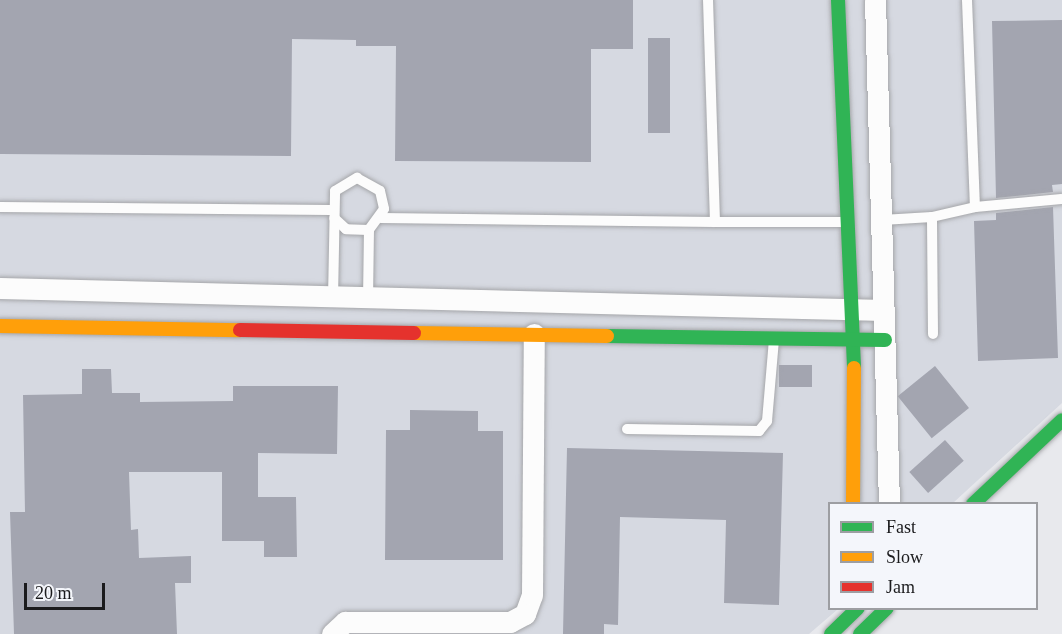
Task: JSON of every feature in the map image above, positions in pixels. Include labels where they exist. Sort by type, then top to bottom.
[{"type":"street","points":[[838,0],[854,338],[853,502]]},
{"type":"street","points":[[875,0],[889,502]]},
{"type":"street","points":[[849,222],[882,220]]},
{"type":"street","points":[[0,288],[368,300],[884,310]]},
{"type":"street","points":[[340,299],[348,333]]},
{"type":"street","points":[[0,326],[885,340]]},
{"type":"street","points":[[332,634],[345,622],[510,622],[525,614],[532,595],[534,334]]},
{"type":"street","points":[[975,502],[1062,420]]},
{"type":"street","points":[[831,634],[856,620],[884,610]]},
{"type":"lane","points":[[708,0],[715,222]]},
{"type":"lane","points":[[967,0],[975,207]]},
{"type":"lane","points":[[340,299],[333,214],[340,184],[357,178],[380,191],[381,218]]},
{"type":"lane","points":[[882,220],[932,217],[975,207],[1062,199]]},
{"type":"lane","points":[[0,207],[333,214],[346,229],[369,230]]},
{"type":"lane","points":[[932,217],[933,334]]},
{"type":"lane","points":[[368,300],[369,230],[381,218],[849,222]]},
{"type":"lane","points":[[627,429],[759,431],[767,421],[774,337]]},
{"type":"shaded area","points":[[0,0],[1062,0],[1062,403],[954,502],[828,502],[828,610],[837,610],[809,634],[0,634]]},
{"type":"building","points":[[0,0],[633,0],[633,49],[591,49],[591,162],[395,161],[396,46],[356,46],[356,40],[292,39],[291,156],[0,154]]},
{"type":"building","points":[[1062,20],[1062,184],[1052,185],[1053,192],[996,198],[992,21]]},
{"type":"building","points":[[648,38],[670,38],[670,133],[648,133]]},
{"type":"building","points":[[1053,207],[1058,358],[978,361],[974,221],[996,220],[996,213]]},
{"type":"building","points":[[779,365],[812,365],[812,387],[779,387]]},
{"type":"building","points":[[935,366],[969,408],[932,438],[898,396]]},
{"type":"building","points":[[82,369],[111,369],[112,393],[140,393],[140,402],[233,401],[233,386],[338,386],[337,454],[258,453],[258,497],[296,497],[297,557],[264,557],[264,541],[222,541],[222,472],[129,472],[131,530],[138,529],[139,558],[191,556],[191,583],[175,583],[177,634],[14,634],[10,512],[25,512],[23,395],[82,394]]},
{"type":"building","points":[[410,410],[478,411],[478,431],[503,431],[503,560],[385,560],[386,430],[410,430]]},
{"type":"building","points":[[945,440],[964,461],[928,493],[909,472]]},
{"type":"building","points":[[567,448],[783,453],[779,605],[724,603],[726,520],[620,517],[618,625],[604,624],[604,634],[563,634]]},
{"type":"traffic: fast","points":[[838,0],[854,368]]},
{"type":"traffic: fast","points":[[607,336],[885,340]]},
{"type":"traffic: fast","points":[[975,502],[1062,420]]},
{"type":"traffic: fast","points":[[831,634],[856,610]]},
{"type":"traffic: fast","points":[[860,634],[885,610]]},
{"type":"traffic: slow","points":[[0,326],[240,330]]},
{"type":"traffic: slow","points":[[414,333],[607,336]]},
{"type":"traffic: slow","points":[[853,502],[854,368]]},
{"type":"traffic: jam","points":[[240,330],[414,333]]}]
